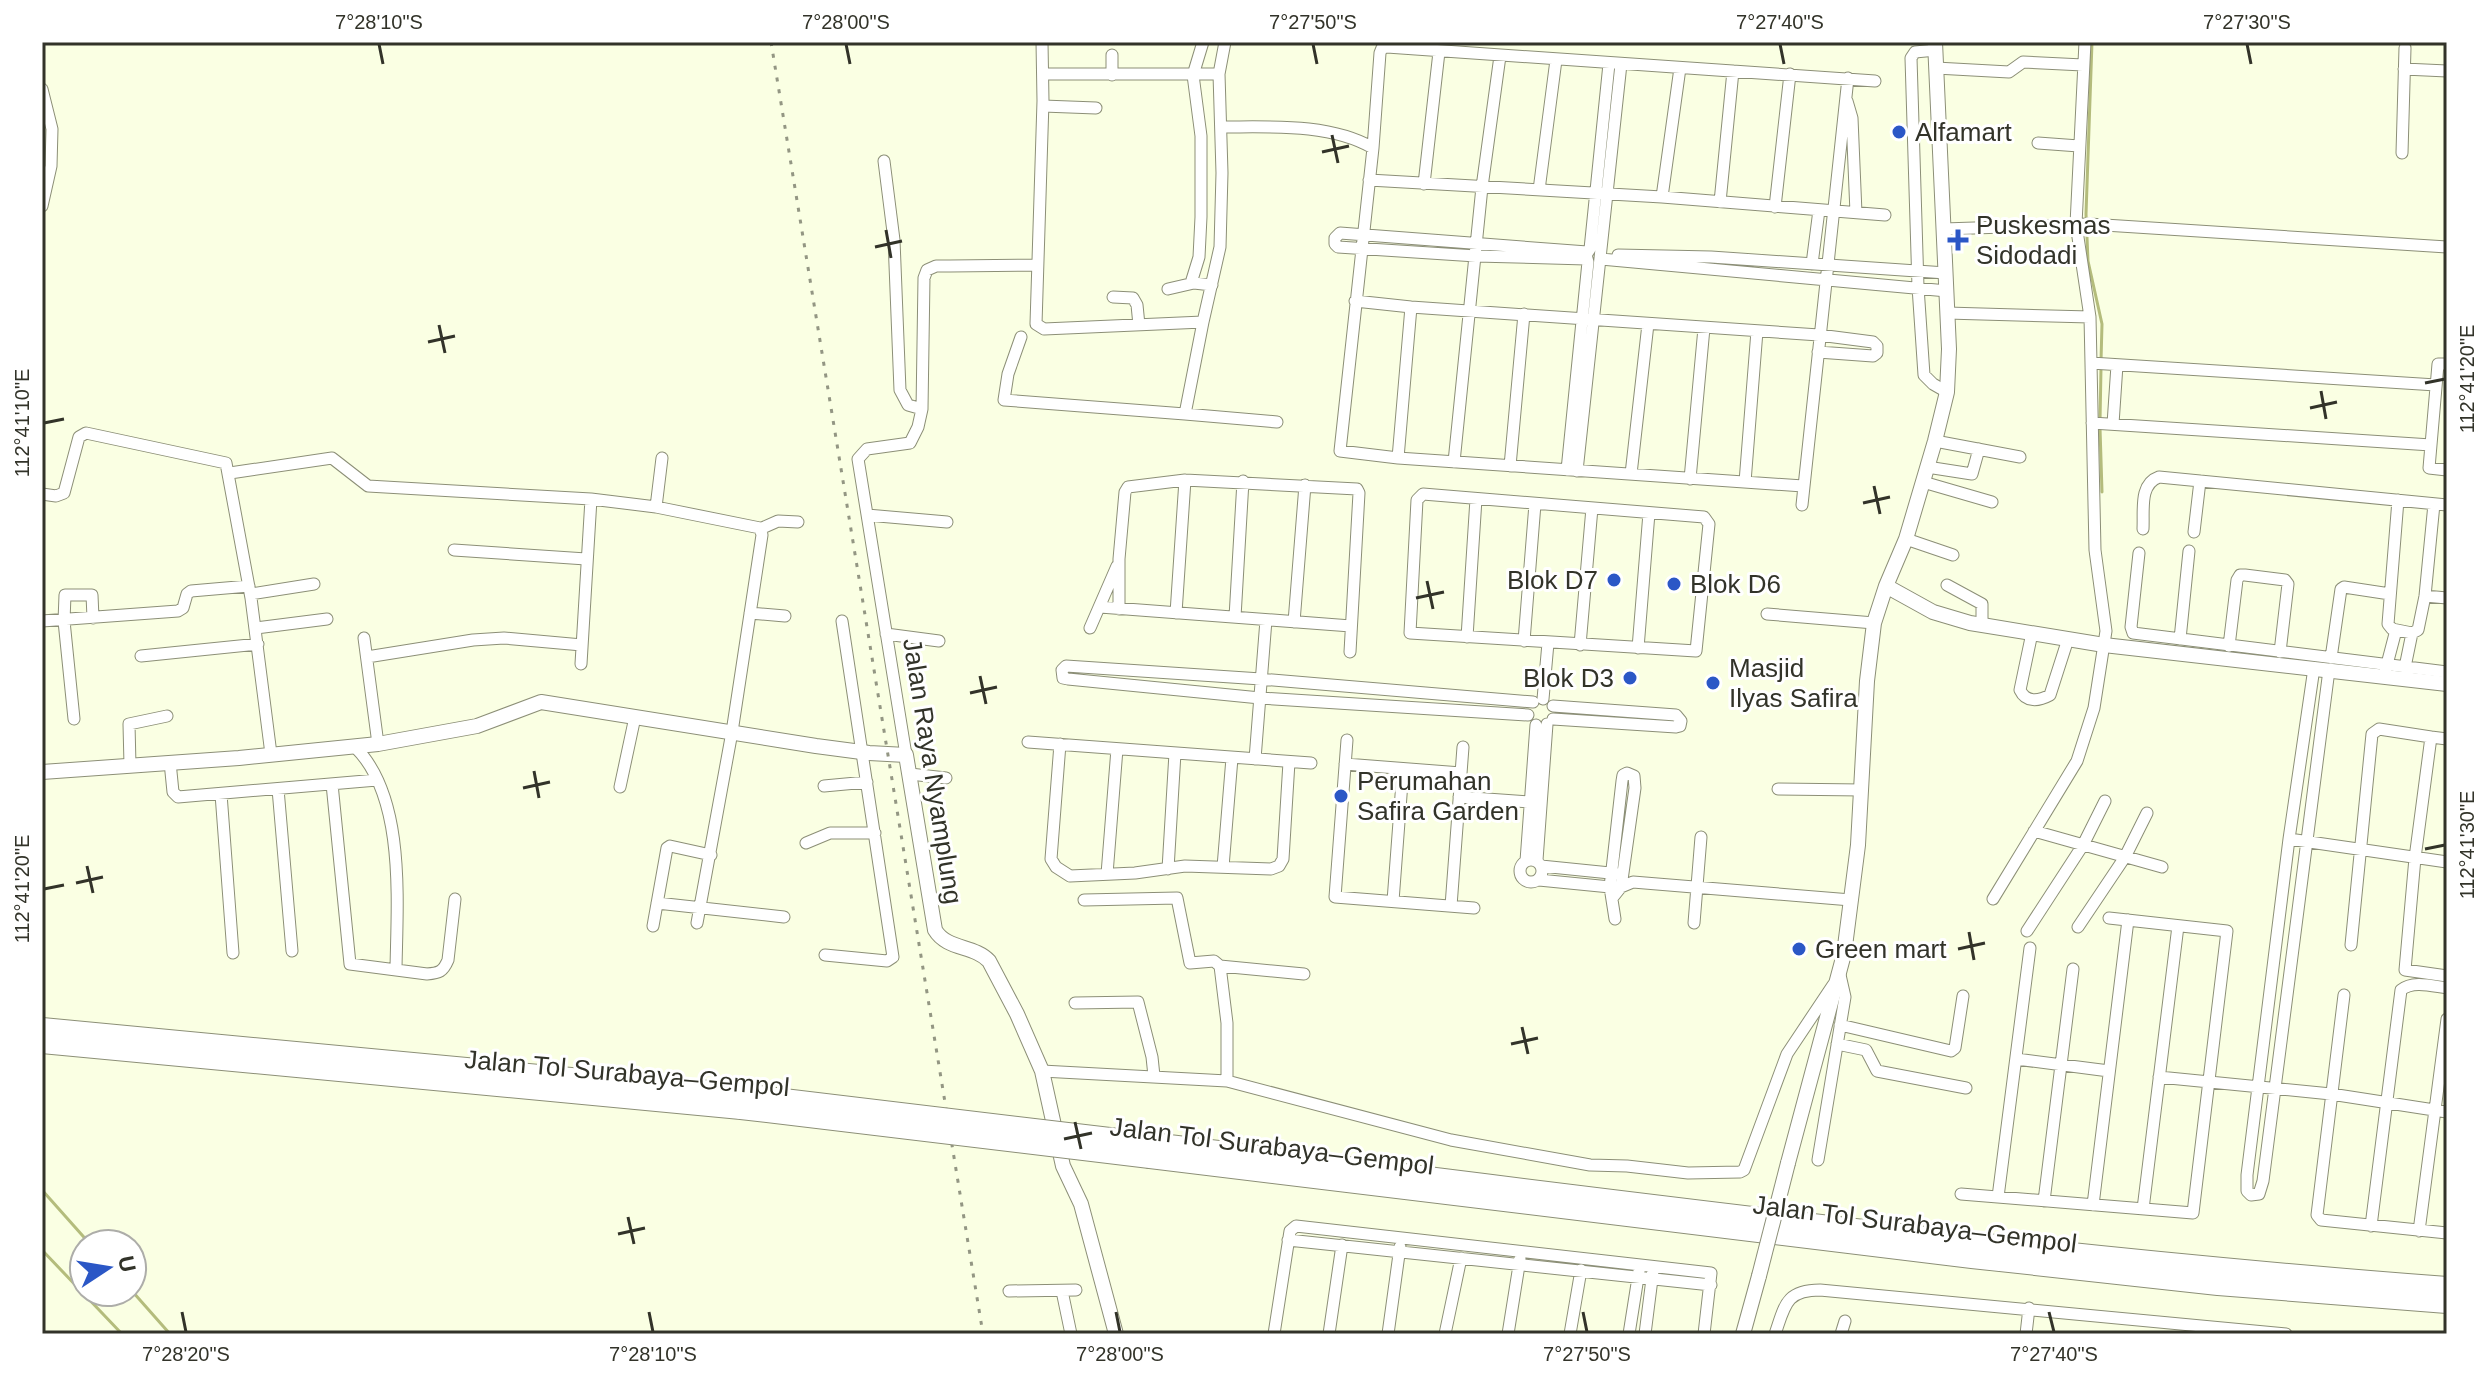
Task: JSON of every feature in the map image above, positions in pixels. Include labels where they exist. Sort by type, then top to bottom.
[{"type":"highway","name":"Jalan Tol Surabaya–Gempol","points":[[42,1028],[742,1101],[2026,1249],[2447,1287]]},
{"type":"highway","name":"Jalan Tol Surabaya–Gempol","points":[[42,1043],[742,1101]]},
{"type":"highway","name":"Jalan Tol Surabaya–Gempol","points":[[1151,1150],[1972,1258],[2218,1285],[2447,1303]]},
{"type":"street","points":[[1042,42],[1044,74],[1036,320],[1044,329],[1138,315],[1203,322]]},
{"type":"street","points":[[1185,414],[1203,322],[1200,284],[1210,217],[1210,172],[1199,115],[1205,74],[1203,42]]},
{"type":"street","points":[[1200,284],[1208,246],[1210,172],[1222,127],[1205,74],[1225,42]]},
{"type":"street","points":[[1993,899],[2069,777],[2084,744],[2094,708],[2104,645],[2106,620],[2095,540],[2093,363],[2079,146],[2085,42]]},
{"type":"street","points":[[1743,1334],[1840,975],[1862,790],[1867,681],[1874,623],[1906,539],[1947,392],[1947,291],[1935,46],[1915,52],[1911,58],[1917,270],[1924,375],[1947,392]]},
{"type":"street","points":[[1803,486],[1342,453],[1339,449],[1382,48],[1875,81]]},
{"type":"street","points":[[2402,153],[2405,48]]},
{"type":"street","points":[[1424,184],[1439,52]]},
{"type":"street","points":[[1112,55],[1112,75]]},
{"type":"street","points":[[1454,462],[1482,187],[1500,56]]},
{"type":"street","points":[[1539,190],[1556,60]]},
{"type":"street","points":[[1936,68],[2009,72],[2023,62],[2083,65]]},
{"type":"street","points":[[1572,470],[1615,64]]},
{"type":"street","points":[[1662,197],[1680,68]]},
{"type":"street","points":[[2404,69],[2447,71]]},
{"type":"street","points":[[1720,202],[1733,71]]},
{"type":"street","points":[[1044,74],[1205,74]]},
{"type":"street","points":[[1775,207],[1790,74]]},
{"type":"street","points":[[1802,505],[1848,78]]},
{"type":"street","points":[[42,89],[52,129],[42,206]]},
{"type":"street","points":[[1847,100],[1852,118],[1856,213]]},
{"type":"street","points":[[1043,106],[1096,108]]},
{"type":"street","points":[[1222,127],[1286,128],[1333,134],[1358,140],[1373,148]]},
{"type":"street","points":[[2038,143],[2079,146]]},
{"type":"street","points":[[884,161],[894,240],[900,390],[905,403],[922,409],[924,278],[927,270],[936,266],[1037,265]]},
{"type":"street","points":[[1369,180],[1662,197],[1885,215]]},
{"type":"street","points":[[1812,264],[1819,210]]},
{"type":"street","points":[[1944,229],[2082,224],[2447,247]]},
{"type":"street","points":[[1361,241],[1476,256],[1711,257],[1946,273]]},
{"type":"street","points":[[1361,241],[1478,243],[1710,271],[1825,278],[1947,291]]},
{"type":"street","points":[[1710,271],[1711,257]]},
{"type":"street","points":[[1168,289],[1200,284]]},
{"type":"street","points":[[1113,297],[1133,298],[1138,315]]},
{"type":"street","points":[[1355,301],[1819,335],[1876,343],[1877,353],[1873,356],[1818,352]]},
{"type":"street","points":[[1398,458],[1411,307]]},
{"type":"street","points":[[1947,313],[2090,317]]},
{"type":"street","points":[[1510,466],[1524,314]]},
{"type":"street","points":[[1631,474],[1648,324]]},
{"type":"street","points":[[1690,479],[1704,328]]},
{"type":"street","points":[[1745,482],[1757,331]]},
{"type":"street","points":[[1021,337],[1008,374],[1010,401],[1277,422]]},
{"type":"street","points":[[2093,363],[2436,385]]},
{"type":"street","points":[[2110,424],[2112,364]]},
{"type":"street","points":[[2447,364],[2438,364],[2429,468],[2447,470]]},
{"type":"street","name":"Jalan Raya Nyamplung","points":[[922,409],[912,438],[867,449],[860,454],[858,466],[935,930],[943,940],[982,955],[989,961],[1017,1014],[1042,1071],[1063,1166],[1081,1204],[1116,1334]]},
{"type":"street","points":[[2093,423],[2431,445]]},
{"type":"street","points":[[42,494],[56,496],[64,493],[78,439],[86,433],[224,462],[228,466],[256,628],[271,754]]},
{"type":"street","points":[[1935,441],[2020,457]]},
{"type":"street","points":[[1925,474],[1972,474],[1979,449]]},
{"type":"street","points":[[230,473],[332,458],[368,486],[591,499],[656,507],[760,529],[778,521],[798,522]]},
{"type":"street","points":[[656,507],[662,458]]},
{"type":"street","points":[[1925,474],[1992,502]]},
{"type":"street","points":[[2143,529],[2145,486],[2159,477],[2447,505]]},
{"type":"street","points":[[1176,613],[1185,480]]},
{"type":"street","points":[[1119,609],[1119,559],[1126,488],[1185,480],[1243,481],[1359,491],[1350,652]]},
{"type":"street","points":[[1235,617],[1243,481]]},
{"type":"street","points":[[2194,532],[2200,481]]},
{"type":"street","points":[[1294,622],[1305,485]]},
{"type":"street","points":[[1419,496],[1476,499],[1701,517],[1709,524],[1697,649],[1690,652],[1414,635],[1409,630],[1419,496]]},
{"type":"street","points":[[581,664],[591,499]]},
{"type":"street","points":[[1467,637],[1476,499]]},
{"type":"street","points":[[2398,500],[2388,624],[2396,630],[2412,633],[2418,630],[2425,596],[2434,504]]},
{"type":"street","points":[[1524,641],[1535,504]]},
{"type":"street","points":[[1580,645],[1592,508]]},
{"type":"street","points":[[1638,648],[1649,513]]},
{"type":"street","points":[[867,515],[947,522]]},
{"type":"street","points":[[697,923],[732,732],[762,535],[760,529]]},
{"type":"street","points":[[1906,539],[1953,555]]},
{"type":"street","points":[[454,550],[586,559]]},
{"type":"street","points":[[2180,639],[2189,551]]},
{"type":"street","points":[[2139,553],[2131,631],[2280,652],[2325,665]]},
{"type":"street","points":[[1090,628],[1119,559]]},
{"type":"street","points":[[2229,646],[2237,580],[2240,575],[2245,575],[2285,580],[2288,584],[2280,652]]},
{"type":"street","points":[[42,621],[178,611],[183,608],[191,591],[314,584]]},
{"type":"street","points":[[1947,585],[1980,602],[1984,608],[1982,624]]},
{"type":"street","points":[[1886,586],[1933,612],[1955,620],[2104,645],[2404,673],[2447,672]]},
{"type":"street","points":[[2325,665],[2276,1089],[2263,1181],[2259,1194],[2251,1195],[2247,1191],[2247,1175],[2289,839],[2325,665],[2341,589],[2390,594]]},
{"type":"street","points":[[74,719],[64,621],[64,598],[67,594],[92,595],[93,618]]},
{"type":"street","points":[[2425,596],[2447,598]]},
{"type":"street","points":[[1100,607],[1351,626]]},
{"type":"street","points":[[750,613],[785,616]]},
{"type":"street","points":[[1767,614],[1874,623]]},
{"type":"street","points":[[256,628],[327,619]]},
{"type":"street","points":[[1255,759],[1266,620]]},
{"type":"street","points":[[825,955],[893,959],[842,621]]},
{"type":"street","points":[[2386,671],[2396,630]]},
{"type":"street","points":[[2032,633],[2020,682],[2023,696],[2032,700],[2050,695],[2068,639]]},
{"type":"street","points":[[2404,673],[2412,633]]},
{"type":"street","points":[[886,634],[939,641]]},
{"type":"street","points":[[364,638],[378,744]]},
{"type":"street","points":[[367,657],[504,638],[582,645]]},
{"type":"street","points":[[1539,880],[1543,871],[1535,862],[1528,802],[1541,721],[1548,643]]},
{"type":"street","points":[[141,656],[258,644]]},
{"type":"street","points":[[1066,666],[1543,702],[1676,715],[1681,721],[1676,727],[1541,721],[1260,698],[1065,679],[1062,670],[1066,666]]},
{"type":"street","points":[[2404,673],[2447,684]]},
{"type":"street","points":[[42,772],[378,744],[477,726],[541,702],[863,753],[906,755]]},
{"type":"street","points":[[1535,862],[1543,702]]},
{"type":"street","points":[[130,765],[129,724],[167,716]]},
{"type":"street","points":[[620,787],[635,717]]},
{"type":"street","points":[[2351,945],[2372,734],[2379,729],[2447,739]]},
{"type":"street","points":[[2431,737],[2415,858],[2405,970],[2447,976]]},
{"type":"street","points":[[1347,740],[1335,897],[1474,908]]},
{"type":"street","points":[[1028,742],[1311,763]]},
{"type":"street","points":[[1060,744],[1053,863],[1067,875],[1185,866],[1271,869],[1281,864],[1289,762]]},
{"type":"street","points":[[355,747],[368,761],[386,808],[396,864],[396,969]]},
{"type":"street","points":[[1451,906],[1463,747]]},
{"type":"street","points":[[1107,874],[1117,749]]},
{"type":"street","points":[[1168,869],[1175,753]]},
{"type":"street","points":[[1223,867],[1232,758]]},
{"type":"street","points":[[170,762],[173,792],[178,797],[377,780]]},
{"type":"street","points":[[1345,764],[1461,773]]},
{"type":"street","points":[[1393,901],[1403,769]]},
{"type":"street","points":[[910,774],[946,778]]},
{"type":"street","points":[[1615,919],[1635,788],[1631,774],[1623,775],[1622,781],[1619,883]]},
{"type":"street","points":[[824,786],[867,782]]},
{"type":"street","points":[[332,784],[350,964],[439,973],[444,969],[455,899]]},
{"type":"street","points":[[278,789],[292,951]]},
{"type":"street","points":[[1778,789],[1862,790]]},
{"type":"street","points":[[221,794],[233,953]]},
{"type":"street","points":[[1459,797],[1528,802]]},
{"type":"street","points":[[2027,931],[2083,845],[2105,801]]},
{"type":"street","points":[[2078,927],[2125,857],[2147,813]]},
{"type":"street","points":[[2034,831],[2162,867]]},
{"type":"street","points":[[806,843],[830,833],[875,833]]},
{"type":"street","points":[[1694,923],[1701,837]]},
{"type":"street","points":[[2289,839],[2447,862]]},
{"type":"street","points":[[653,926],[667,848],[670,846],[711,855]]},
{"type":"street","points":[[1619,883],[1535,862],[1522,865],[1521,876],[1529,882],[1619,883],[1851,900]]},
{"type":"street","points":[[1084,900],[1178,898],[1188,961],[1193,964],[1214,961],[1220,966],[1304,974]]},
{"type":"street","points":[[657,903],[784,917]]},
{"type":"street","points":[[1961,1194],[2193,1213],[2227,931],[2109,918]]},
{"type":"street","points":[[2093,1205],[2128,920]]},
{"type":"street","points":[[2143,1209],[2178,926]]},
{"type":"street","points":[[1998,1197],[2030,948]]},
{"type":"street","points":[[1220,966],[1227,1023],[1227,1081]]},
{"type":"street","points":[[2044,1201],[2073,969]]},
{"type":"street","points":[[1042,1071],[1227,1081],[1451,1140],[1559,1160],[1688,1173],[1740,1172],[1744,1170],[1787,1054],[1840,975]]},
{"type":"street","points":[[1818,1160],[1845,997],[1840,975]]},
{"type":"street","points":[[2371,1226],[2401,990],[2405,986],[2418,984],[2447,988]]},
{"type":"street","points":[[2344,995],[2317,1215],[2321,1220],[2447,1233]]},
{"type":"street","points":[[1840,1025],[1951,1051],[1957,1040],[1963,996]]},
{"type":"street","points":[[1075,1003],[1138,1002],[1156,1076]]},
{"type":"street","points":[[2419,1231],[2441,1111],[2447,1019]]},
{"type":"street","points":[[1837,1044],[1866,1050],[1877,1071],[1966,1088]]},
{"type":"street","points":[[2016,1059],[2109,1071]]},
{"type":"street","points":[[2159,1077],[2331,1094],[2441,1111]]},
{"type":"street","points":[[1274,1334],[1288,1240],[1291,1229],[1296,1226],[1521,1250],[1653,1272],[1711,1273],[1704,1334]]},
{"type":"street","points":[[1388,1334],[1401,1236]]},
{"type":"street","points":[[1288,1240],[1581,1270],[1639,1270]]},
{"type":"street","points":[[1329,1334],[1342,1245]]},
{"type":"street","points":[[1508,1334],[1521,1250]]},
{"type":"street","points":[[1445,1334],[1461,1258]]},
{"type":"street","points":[[1570,1334],[1581,1270]]},
{"type":"street","points":[[1629,1334],[1639,1270]]},
{"type":"street","points":[[1645,1334],[1653,1272]]},
{"type":"street","points":[[1009,1291],[1076,1290]]},
{"type":"street","points":[[1775,1334],[1789,1298],[1803,1290],[2029,1308],[2286,1334]]},
{"type":"street","points":[[1062,1291],[1071,1334]]},
{"type":"street","points":[[2026,1334],[2029,1308]]},
{"type":"street","points":[[1841,1334],[1845,1321]]},
{"type":"waterway","points":[[2092,42],[2086,214],[2088,261],[2102,324],[2101,361]]},
{"type":"waterway","points":[[2100,421],[2101,368]]},
{"type":"waterway","points":[[2100,428],[2102,492]]},
{"type":"waterway","points":[[42,1190],[76,1228]]},
{"type":"waterway","points":[[42,1250],[122,1334]]},
{"type":"waterway","points":[[147,1308],[170,1334]]},
{"type":"railway","points":[[771,42],[983,1334]]},
{"type":"place","name":"Alfamart","points":[[1899,132]]},
{"type":"place","name":"Puskesmas Sidodadi","points":[[1958,240]]},
{"type":"place","name":"Blok D7","points":[[1614,580]]},
{"type":"place","name":"Blok D6","points":[[1674,584]]},
{"type":"place","name":"Blok D3","points":[[1630,678]]},
{"type":"place","name":"Masjid Ilyas Safira","points":[[1713,683]]},
{"type":"place","name":"Perumahan Safira Garden","points":[[1341,796]]},
{"type":"place","name":"Green mart","points":[[1799,949]]}]
